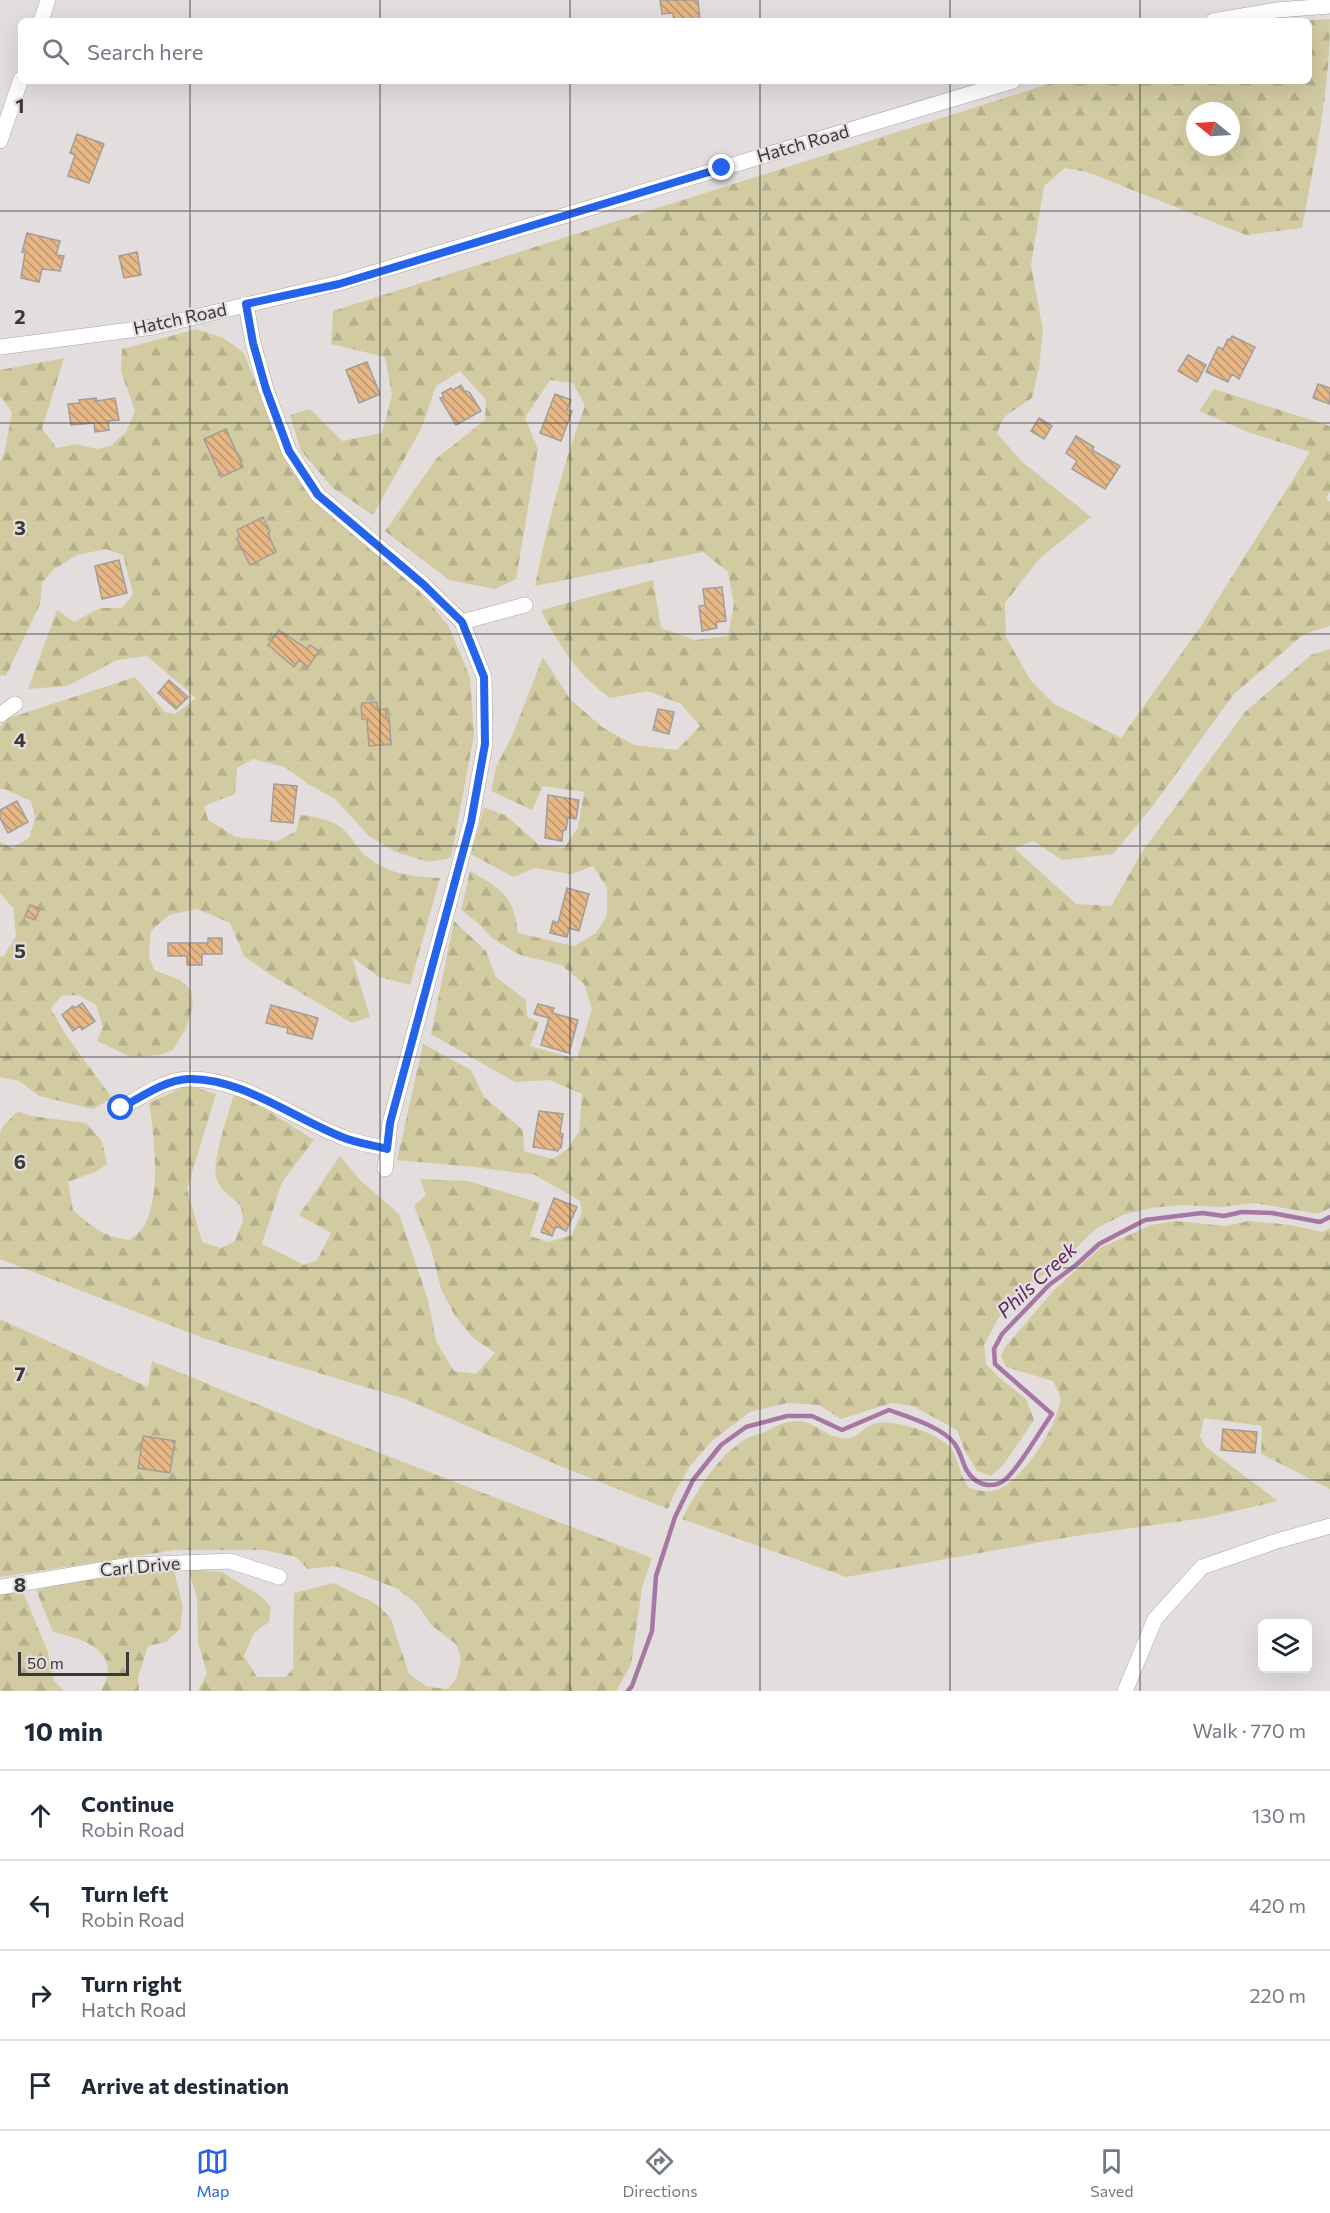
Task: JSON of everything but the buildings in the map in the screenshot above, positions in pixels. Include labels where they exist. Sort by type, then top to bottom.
[{"type":"street","points":[[42,18],[48,0]]},
{"type":"street","points":[[1230,18],[1277,10],[1330,6]]},
{"type":"street","points":[[0,141],[19,84]]},
{"type":"street","name":"Hatch Road","points":[[0,346],[153,327],[339,284],[530,224],[1003,84]]},
{"type":"street","points":[[246,304],[253,343],[266,389],[289,451],[318,495],[423,584],[462,622],[484,677],[485,744],[471,822],[390,1123],[385,1169]]},
{"type":"street","points":[[462,622],[525,605]]},
{"type":"street","points":[[0,716],[15,705]]},
{"type":"street","points":[[121,1108],[163,1085],[187,1079],[202,1080],[247,1091],[343,1138],[387,1149]]},
{"type":"street","points":[[1125,1691],[1155,1619],[1202,1567],[1277,1541],[1330,1527]]},
{"type":"street","name":"Carl Drive","points":[[0,1587],[130,1565],[230,1561],[279,1577]]},
{"type":"green space","points":[[1330,19],[1325,98],[1302,228],[1246,235],[1087,172],[1065,168],[1044,186],[1031,265],[1043,331],[1039,367],[1032,398],[1004,417],[997,433],[1021,461],[1091,517],[1039,559],[1005,603],[1006,637],[1031,681],[1054,704],[1121,738],[1201,626],[1310,452],[1248,432],[1199,411],[1214,389],[1330,426],[1330,492],[1326,498],[1330,502],[1330,626],[1304,634],[1233,695],[1152,807],[1113,854],[1062,860],[1033,841],[1014,848],[1076,904],[1111,906],[1142,852],[1245,712],[1311,655],[1330,649],[1330,1208],[1318,1214],[1255,1203],[1220,1207],[1181,1205],[1151,1208],[1123,1215],[1097,1228],[1058,1265],[1019,1291],[998,1319],[984,1345],[986,1364],[1026,1399],[1034,1420],[1004,1464],[991,1476],[977,1471],[965,1451],[957,1430],[913,1406],[891,1403],[841,1419],[819,1405],[787,1403],[750,1412],[712,1441],[690,1466],[668,1509],[560,1466],[405,1399],[203,1338],[0,1259],[0,1133],[3,1126],[18,1111],[31,1116],[86,1123],[102,1141],[107,1164],[97,1171],[68,1182],[73,1210],[99,1230],[130,1240],[139,1232],[147,1219],[152,1204],[155,1169],[149,1103],[188,1085],[216,1094],[187,1189],[202,1242],[221,1248],[235,1241],[243,1221],[241,1206],[220,1185],[215,1169],[234,1094],[259,1105],[314,1140],[282,1182],[262,1244],[304,1265],[317,1260],[331,1233],[299,1215],[340,1156],[360,1180],[399,1214],[428,1300],[436,1341],[454,1371],[476,1374],[495,1353],[472,1337],[454,1314],[441,1289],[431,1249],[414,1206],[426,1195],[420,1179],[468,1181],[540,1203],[530,1236],[548,1242],[572,1235],[582,1212],[580,1201],[535,1175],[397,1160],[423,1044],[471,1070],[484,1097],[523,1130],[524,1151],[552,1159],[568,1149],[579,1131],[582,1094],[549,1080],[515,1082],[431,1034],[454,921],[486,951],[496,977],[526,1000],[527,1017],[539,1022],[530,1046],[577,1059],[592,1009],[584,984],[561,965],[520,955],[493,939],[477,922],[461,910],[470,871],[504,894],[513,910],[518,933],[574,946],[596,933],[607,915],[607,888],[593,866],[571,874],[534,868],[513,877],[471,854],[484,807],[507,816],[539,845],[564,848],[578,827],[584,792],[543,786],[532,810],[491,791],[496,767],[512,736],[543,657],[570,699],[602,727],[634,745],[677,750],[700,726],[681,704],[648,691],[610,698],[578,669],[555,636],[541,610],[653,580],[661,628],[695,640],[728,636],[734,604],[728,572],[703,552],[535,586],[556,495],[585,406],[573,383],[550,380],[525,418],[538,449],[516,579],[495,589],[449,580],[385,531],[437,458],[485,420],[486,400],[460,371],[436,386],[421,429],[373,515],[333,488],[301,451],[290,415],[310,409],[342,441],[382,433],[392,395],[385,357],[331,344],[333,311],[1049,84],[1312,84],[1312,20]]},
{"type":"green space","points":[[197,329],[225,339],[244,353],[281,449],[430,603],[449,627],[470,677],[474,735],[451,858],[428,862],[396,852],[369,836],[335,799],[308,784],[285,767],[253,759],[237,768],[235,794],[204,806],[208,820],[236,837],[278,841],[296,831],[300,815],[317,818],[340,827],[365,855],[382,866],[410,875],[440,878],[410,985],[379,977],[352,957],[370,1017],[352,1023],[274,977],[244,956],[230,923],[197,909],[169,915],[151,931],[149,956],[154,970],[180,980],[191,990],[193,1006],[185,1030],[173,1050],[160,1055],[131,1057],[97,1041],[103,1027],[96,1005],[78,995],[61,996],[51,1009],[66,1035],[112,1098],[93,1109],[39,1096],[19,1081],[0,1077],[0,956],[3,957],[16,936],[13,908],[0,893],[0,842],[12,848],[29,838],[35,818],[31,801],[5,789],[0,789],[0,727],[9,718],[135,677],[165,712],[175,714],[196,698],[147,656],[117,660],[67,686],[28,689],[57,610],[74,622],[100,608],[122,608],[133,594],[123,555],[106,549],[77,555],[53,570],[42,583],[40,604],[6,676],[0,675],[0,462],[4,454],[12,412],[0,396],[0,370],[64,358],[42,429],[57,448],[76,444],[97,449],[110,446],[126,432],[135,411],[121,371],[122,349]]},
{"type":"green space","points":[[1176,1221],[1225,1226],[1249,1221],[1291,1225],[1322,1232],[1330,1228],[1330,1489],[1261,1454],[1262,1426],[1204,1418],[1200,1436],[1205,1446],[1278,1501],[1204,1518],[1075,1536],[846,1577],[682,1519],[708,1476],[724,1456],[749,1437],[794,1421],[811,1424],[835,1437],[842,1438],[853,1437],[870,1425],[881,1422],[916,1428],[947,1444],[969,1488],[989,1491],[1006,1485],[1027,1465],[1046,1437],[1054,1422],[1060,1398],[1053,1381],[1006,1367],[1001,1356],[1005,1347],[1054,1290],[1100,1248],[1151,1225]]},
{"type":"green space","points":[[0,1319],[148,1387],[152,1361],[313,1427],[652,1558],[642,1588],[631,1665],[616,1691],[198,1691],[207,1673],[198,1643],[197,1597],[188,1569],[222,1572],[262,1597],[271,1607],[269,1622],[254,1633],[244,1656],[257,1677],[286,1677],[293,1668],[294,1593],[334,1583],[378,1605],[391,1619],[409,1674],[428,1687],[448,1689],[456,1679],[461,1661],[457,1645],[431,1625],[419,1606],[398,1589],[334,1566],[308,1569],[296,1557],[264,1550],[175,1550],[0,1577]]},
{"type":"green space","points":[[173,1567],[183,1607],[180,1629],[166,1642],[148,1646],[138,1677],[139,1691],[101,1691],[107,1677],[108,1666],[104,1657],[88,1643],[53,1632],[36,1590],[125,1571]]},
{"type":"green space","points":[[22,1590],[48,1652],[54,1681],[64,1691],[0,1691],[0,1594]]},
{"type":"waterway","name":"Phils Creek","points":[[628,1691],[632,1686],[652,1631],[656,1576],[675,1517],[693,1480],[721,1445],[746,1427],[787,1416],[812,1416],[842,1430],[889,1410],[924,1423],[949,1437],[957,1447],[967,1471],[977,1481],[990,1485],[1000,1483],[1020,1462],[1052,1414],[995,1364],[994,1349],[1002,1334],[1049,1285],[1099,1244],[1145,1220],[1202,1213],[1224,1216],[1242,1212],[1272,1213],[1320,1222],[1330,1217]]},
{"type":"route","points":[[121,1108],[163,1085],[187,1079],[202,1080],[247,1091],[343,1138],[387,1149],[390,1123],[434,967],[471,822],[485,744],[484,677],[462,622],[423,584],[318,495],[289,451],[266,389],[253,343],[246,304],[339,284],[530,224],[722,168]]}]
